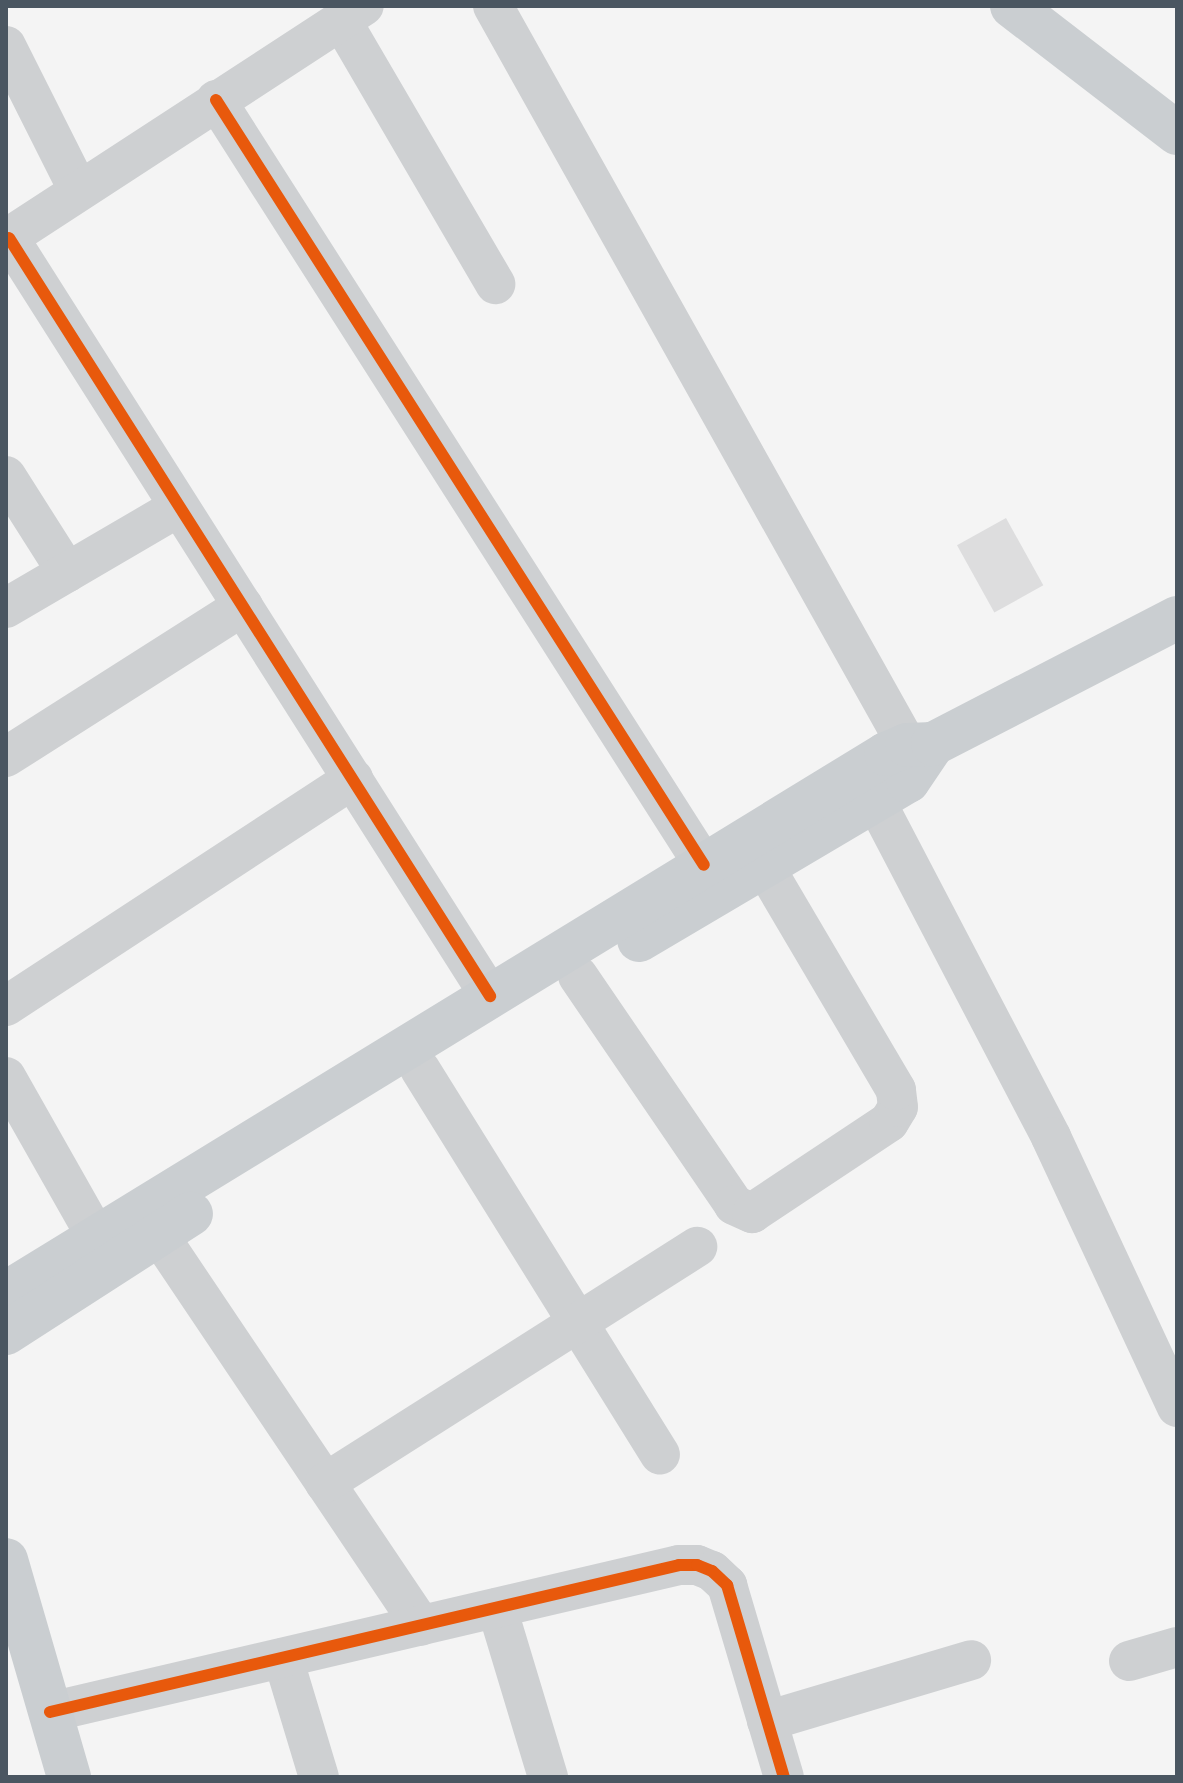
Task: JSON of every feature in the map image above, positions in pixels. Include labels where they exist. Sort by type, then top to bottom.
[{"type":"main road","points":[[1012,6],[1177,133]]},
{"type":"main road","points":[[6,1293],[886,754],[921,751],[1177,618]]},
{"type":"main road","points":[[6,1333],[420,1069],[908,781],[921,751]]},
{"type":"main road","points":[[6,1560],[69,1777]]},
{"type":"street","points":[[493,6],[921,751],[1177,639]]},
{"type":"street","points":[[490,996],[7,238],[353,13],[495,284]]},
{"type":"street","points":[[6,46],[79,191]]},
{"type":"street","points":[[216,100],[704,865]]},
{"type":"street","points":[[6,476],[67,572]]},
{"type":"street","points":[[6,608],[179,507]]},
{"type":"street","points":[[6,757],[243,606]]},
{"type":"street","points":[[6,1006],[353,779]]},
{"type":"street","points":[[875,800],[1051,1137],[1177,1407]]},
{"type":"street","points":[[578,976],[734,1205],[752,1213],[889,1122],[898,1107],[896,1090],[764,866]]},
{"type":"street","points":[[420,1069],[660,1454]]},
{"type":"street","points":[[6,1077],[96,1236]]},
{"type":"street","points":[[158,1234],[421,1626]]},
{"type":"street","points":[[325,1483],[697,1247]]},
{"type":"street","points":[[50,1712],[679,1565],[704,1568],[727,1585],[784,1777]]},
{"type":"street","points":[[497,1608],[548,1777]]},
{"type":"street","points":[[1129,1661],[1177,1647]]},
{"type":"street","points":[[283,1658],[319,1777]]},
{"type":"street","points":[[767,1721],[971,1660]]},
{"type":"building","points":[[1006,518],[1043,585],[994,612],[957,545]]},
{"type":"cycle path","points":[[216,100],[704,865]]},
{"type":"cycle path","points":[[9,238],[490,996]]},
{"type":"cycle path","points":[[50,1712],[679,1565],[697,1565],[712,1571],[727,1585],[784,1777]]}]
